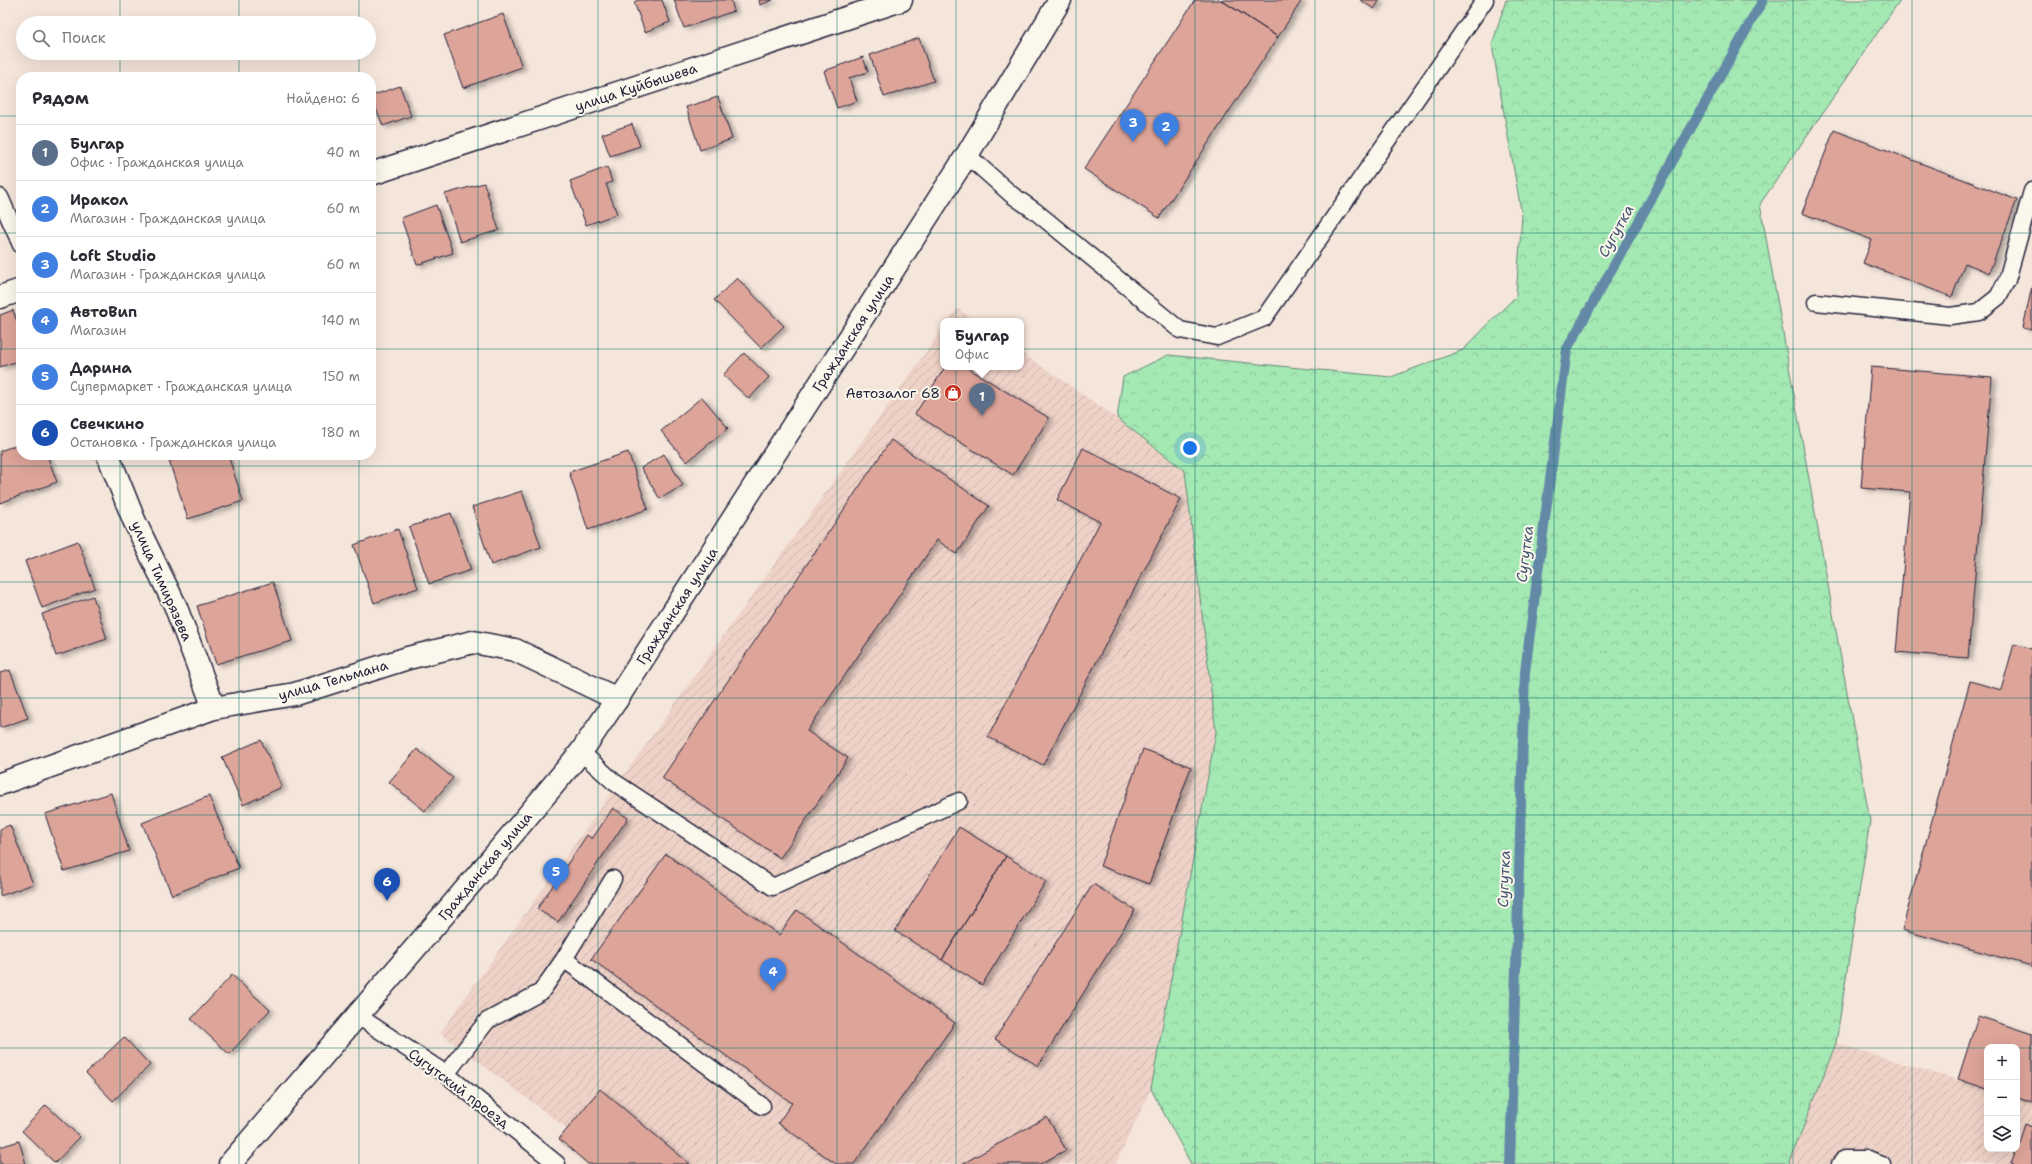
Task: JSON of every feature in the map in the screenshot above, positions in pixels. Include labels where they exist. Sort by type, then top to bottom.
[{"type":"street","name":"улица Куйбышева","points":[[376,172],[901,0]]},
{"type":"street","name":"Гражданская улица","points":[[230,1164],[471,885],[581,752],[617,699],[967,155],[1060,0]]},
{"type":"street","points":[[0,297],[16,292]]},
{"type":"street","name":"улица Тимирязева","points":[[110,460],[134,520],[175,605],[214,708]]},
{"type":"street","name":"улица Тельмана","points":[[0,784],[214,708],[295,694],[408,658],[473,642],[515,650],[617,699]]},
{"type":"lane","points":[[967,155],[1012,195],[1035,211],[1180,330],[1217,337],[1264,318],[1485,0]]},
{"type":"lane","points":[[1816,302],[1950,316],[1979,312],[1998,297],[2007,280],[2032,191]]},
{"type":"lane","points":[[0,197],[16,234]]},
{"type":"lane","points":[[581,752],[614,782],[774,887],[959,801]]},
{"type":"lane","points":[[446,1074],[487,1021],[541,992],[564,959],[613,879]]},
{"type":"lane","points":[[564,959],[762,1106]]},
{"type":"lane","name":"Сугутский проезд","points":[[358,1016],[446,1074],[557,1164]]},
{"type":"lane","points":[[1841,1164],[1844,1159],[1868,1159],[1882,1164]]},
{"type":"shaded area","points":[[957,308],[972,318],[950,318]]},
{"type":"shaded area","points":[[940,332],[940,370],[1024,370],[1024,354],[1117,418],[1185,471],[1216,732],[1151,1089],[1116,1164],[614,1164],[440,1033]]},
{"type":"shaded area","points":[[1836,1043],[1984,1088],[1984,1152],[2020,1152],[2020,1099],[2032,1103],[2032,1164],[1789,1164]]},
{"type":"green space","points":[[1506,0],[1900,0],[1760,204],[1870,821],[1836,1043],[1789,1164],[1191,1164],[1151,1089],[1216,732],[1185,471],[1117,418],[1123,377],[1168,355],[1391,377],[1463,350],[1516,296],[1522,216],[1492,45]]},
{"type":"building","points":[[638,0],[662,0],[670,22],[645,32],[634,2]]},
{"type":"building","points":[[674,0],[731,0],[734,11],[684,28]]},
{"type":"building","points":[[759,0],[773,0],[760,5]]},
{"type":"building","points":[[1195,0],[1221,0],[1278,37],[1159,218],[1084,169]]},
{"type":"building","points":[[1221,0],[1302,0],[1278,37]]},
{"type":"building","points":[[1360,0],[1380,0],[1374,9]]},
{"type":"building","points":[[503,14],[522,67],[463,88],[444,35]]},
{"type":"building","points":[[919,38],[934,81],[884,97],[870,55]]},
{"type":"building","points":[[863,57],[868,72],[849,78],[857,101],[837,108],[824,71]]},
{"type":"building","points":[[400,86],[411,116],[383,126],[376,108],[376,94]]},
{"type":"building","points":[[718,97],[732,139],[700,150],[686,107]]},
{"type":"building","points":[[632,124],[640,146],[610,156],[602,134]]},
{"type":"building","points":[[1834,130],[2017,200],[1989,273],[1965,263],[1952,297],[1863,263],[1872,240],[1802,213]]},
{"type":"building","points":[[607,167],[612,182],[606,184],[617,214],[586,225],[570,181]]},
{"type":"building","points":[[484,183],[499,230],[460,242],[445,194]]},
{"type":"building","points":[[436,205],[453,253],[417,265],[401,218]]},
{"type":"building","points":[[737,278],[784,326],[761,348],[714,300]]},
{"type":"building","points":[[2032,286],[2032,330],[2023,328]]},
{"type":"building","points":[[13,310],[16,319],[16,362],[0,367],[0,315]]},
{"type":"building","points":[[744,353],[769,377],[749,399],[723,375]]},
{"type":"building","points":[[1871,367],[1992,377],[1968,658],[1896,652],[1910,492],[1861,488]]},
{"type":"building","points":[[943,370],[971,370],[1049,418],[1013,475],[915,414]]},
{"type":"building","points":[[702,397],[728,428],[687,462],[661,431]]},
{"type":"building","points":[[891,440],[989,506],[957,554],[937,540],[807,731],[848,758],[780,858],[662,778]]},
{"type":"building","points":[[16,445],[16,460],[49,460],[57,482],[0,503],[0,451]]},
{"type":"building","points":[[1083,448],[1181,499],[1043,765],[988,737],[1100,522],[1057,500]]},
{"type":"building","points":[[628,452],[648,509],[588,530],[569,472]]},
{"type":"building","points":[[664,454],[683,485],[660,499],[641,468]]},
{"type":"building","points":[[230,460],[243,501],[188,519],[169,461]]},
{"type":"building","points":[[522,491],[541,547],[491,565],[472,507]]},
{"type":"building","points":[[451,513],[471,570],[429,584],[409,527]]},
{"type":"building","points":[[398,529],[418,588],[374,603],[354,545]]},
{"type":"building","points":[[78,541],[95,588],[42,608],[25,561]]},
{"type":"building","points":[[273,582],[292,641],[216,664],[197,606]]},
{"type":"building","points":[[93,596],[107,639],[56,656],[42,614]]},
{"type":"building","points":[[2014,644],[2032,649],[2032,966],[1902,930],[1970,681],[2001,690]]},
{"type":"building","points":[[10,670],[28,718],[0,728],[0,673]]},
{"type":"building","points":[[261,740],[282,787],[243,805],[222,757]]},
{"type":"building","points":[[417,749],[453,778],[425,811],[389,782]]},
{"type":"building","points":[[1143,749],[1191,767],[1149,884],[1100,866]]},
{"type":"building","points":[[111,793],[129,851],[64,871],[45,814]]},
{"type":"building","points":[[209,796],[239,868],[172,895],[142,823]]},
{"type":"building","points":[[613,808],[628,818],[558,922],[537,909],[587,835],[592,839]]},
{"type":"building","points":[[10,825],[33,884],[0,896],[0,829]]},
{"type":"building","points":[[959,827],[1006,856],[942,960],[895,931]]},
{"type":"building","points":[[666,854],[779,935],[797,910],[955,1023],[854,1164],[836,1164],[778,1123],[792,1103],[591,959]]},
{"type":"building","points":[[1006,856],[1046,881],[982,985],[942,960]]},
{"type":"building","points":[[1093,884],[1135,910],[1038,1066],[995,1039]]},
{"type":"building","points":[[232,975],[270,1010],[229,1054],[191,1019]]},
{"type":"building","points":[[1978,1016],[2032,1034],[2032,1103],[2020,1099],[2020,1044],[1984,1044],[1984,1088],[1958,1079]]},
{"type":"building","points":[[124,1037],[150,1065],[113,1101],[86,1073]]},
{"type":"building","points":[[600,1089],[690,1164],[588,1164],[559,1139]]},
{"type":"building","points":[[46,1105],[80,1137],[55,1163],[22,1131]]},
{"type":"building","points":[[1047,1117],[1066,1150],[1040,1164],[962,1164]]},
{"type":"building","points":[[2025,1124],[2032,1127],[2032,1164],[2016,1164],[2010,1162],[2014,1152],[2020,1152],[2020,1140]]},
{"type":"building","points":[[19,1141],[26,1164],[0,1164],[0,1147]]},
{"type":"waterway","name":"Сугутка","points":[[1510,1164],[1525,672],[1567,349],[1763,0]]},
{"type":"place","name":"Loft Studio","points":[[1133,142]]},
{"type":"place","name":"Иракол","points":[[1166,146]]},
{"type":"place","name":"Автозалог 68","points":[[953,393]]},
{"type":"place","name":"Булгар","points":[[982,416]]},
{"type":"place","name":"Дарина","points":[[556,891]]},
{"type":"place","name":"Свечкино","points":[[387,901]]},
{"type":"place","name":"АвтоВип","points":[[773,991]]}]
